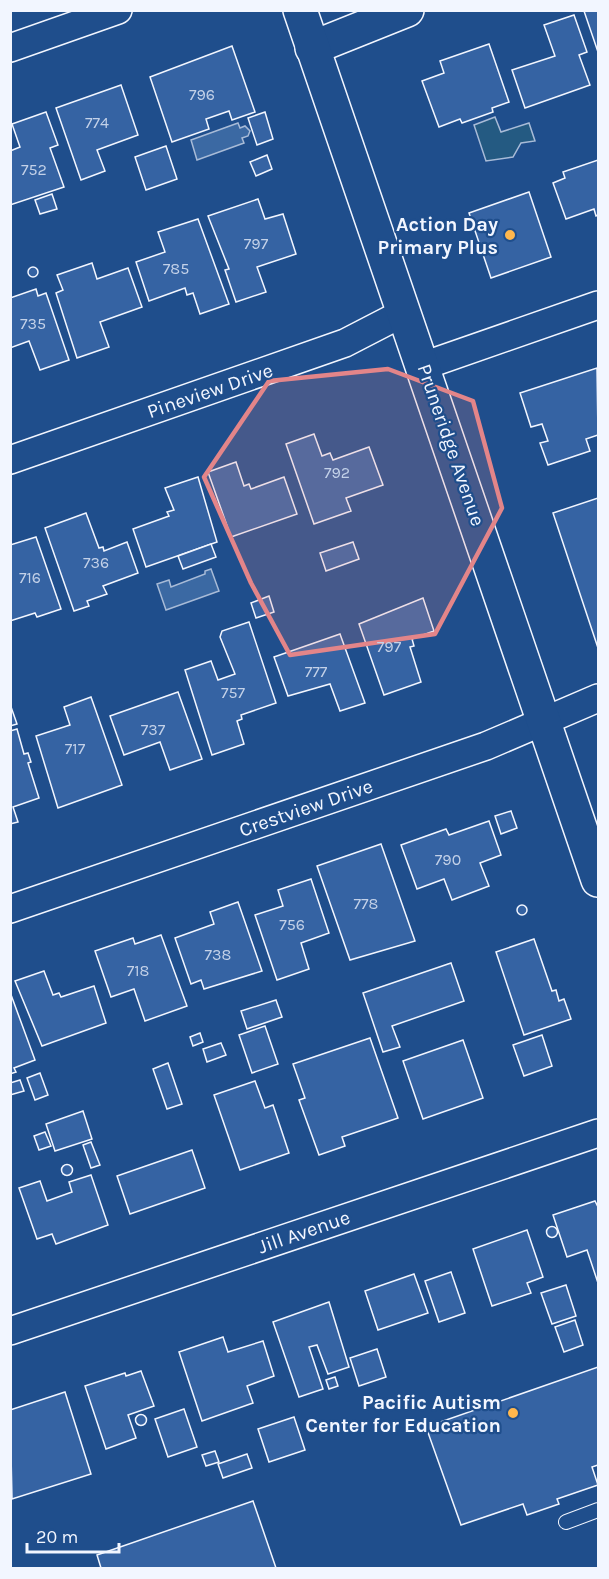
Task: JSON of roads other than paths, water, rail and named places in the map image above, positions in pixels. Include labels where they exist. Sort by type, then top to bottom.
[{"type":"main road","name":"Pruneridge Avenue","points":[[300,10],[598,880]]},
{"type":"main road","points":[[312,48],[407,10]]},
{"type":"street","points":[[10,48],[118,10]]},
{"type":"street","points":[[423,366],[598,305]]},
{"type":"street","name":"Pineview Drive","points":[[10,460],[345,343],[405,312]]},
{"type":"street","name":"Crestview Drive","points":[[10,909],[486,746],[598,698]]},
{"type":"street","name":"Jill Avenue","points":[[10,1331],[598,1133]]},
{"type":"lane","points":[[566,1522],[598,1510]]},
{"type":"place","name":"Action Day Primary Plus","points":[[510,235]]},
{"type":"place","name":"Pacific Autism Center for Education","points":[[513,1413]]}]
